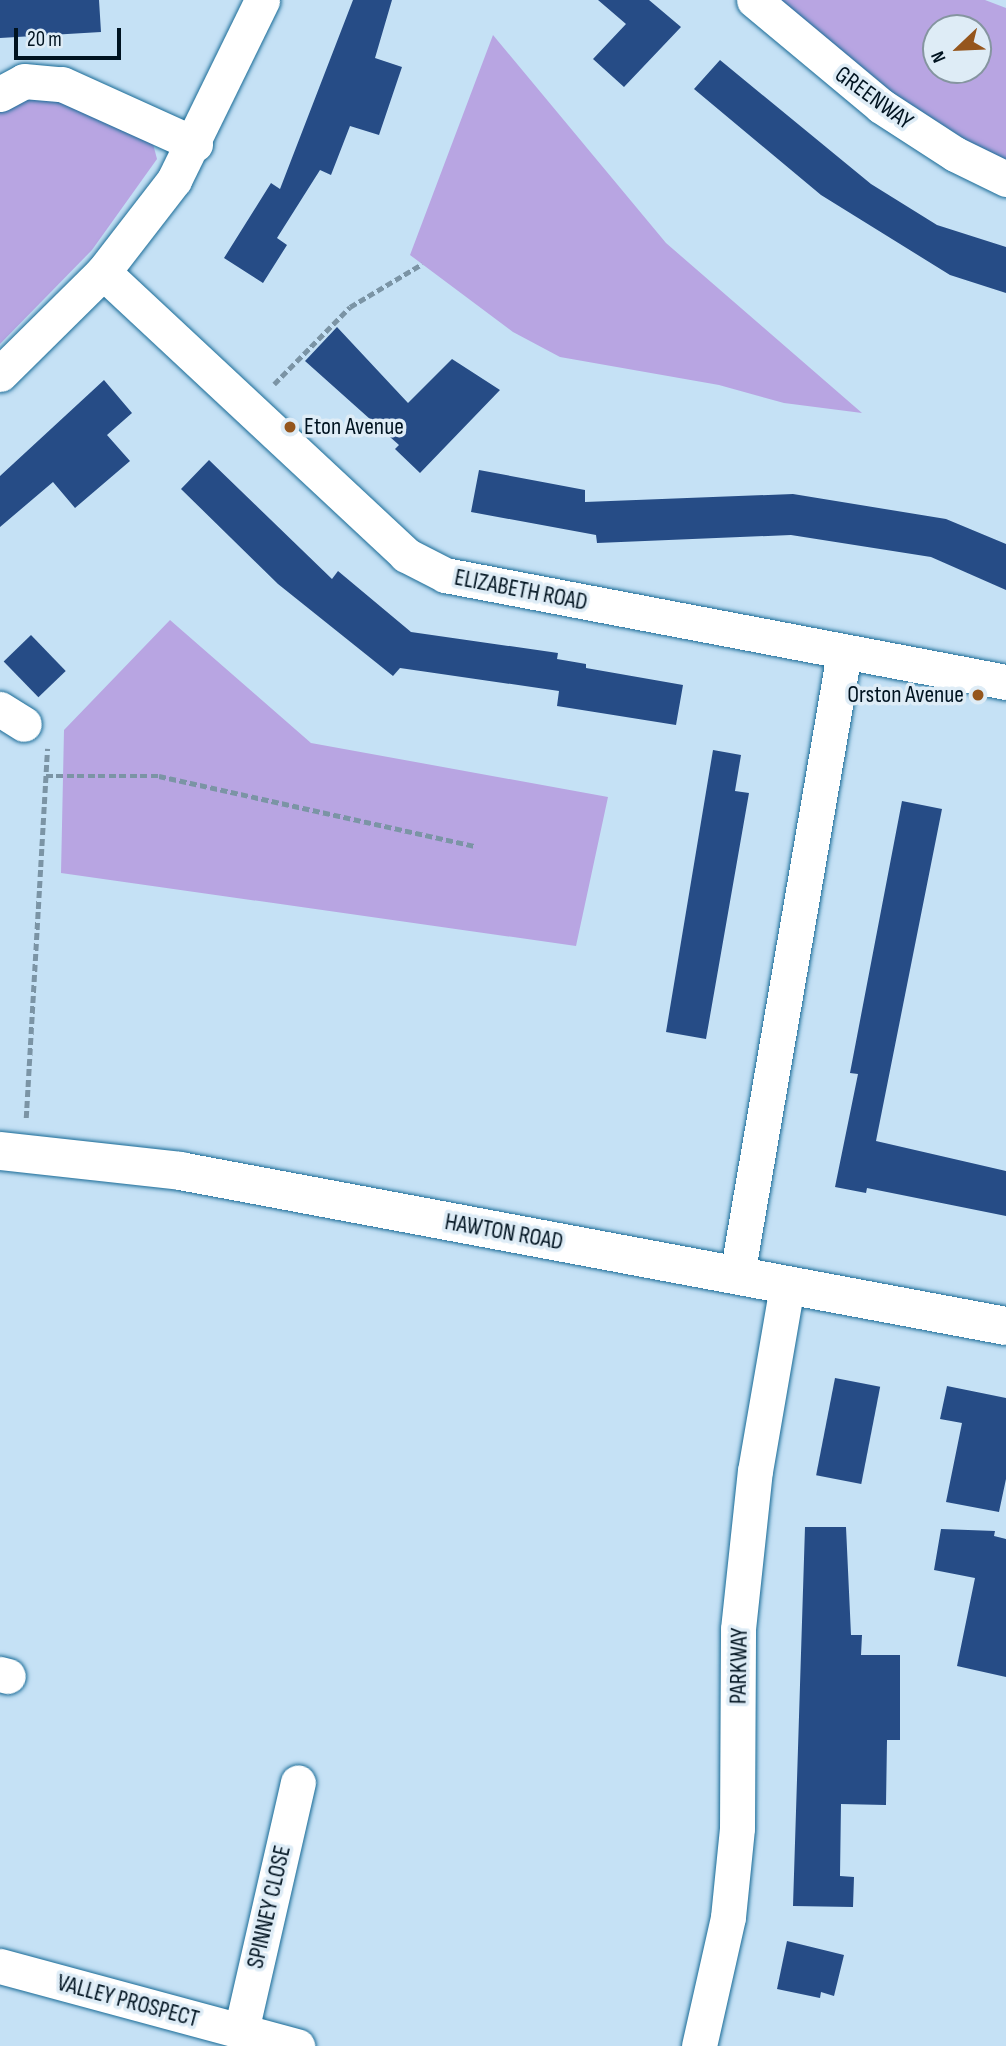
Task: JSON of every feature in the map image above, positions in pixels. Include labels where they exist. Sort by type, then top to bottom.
[{"type":"street","points":[[0,373],[103,272],[195,144],[262,0]]},
{"type":"street","name":"GREENWAY","points":[[754,0],[881,106],[955,154],[1006,179]]},
{"type":"street","points":[[0,94],[24,81],[52,82],[195,144]]},
{"type":"street","name":"ELIZABETH ROAD","points":[[103,272],[406,555],[445,575],[844,653],[1006,681]]},
{"type":"street","points":[[737,1275],[844,653]]},
{"type":"street","name":"HAWTON ROAD","points":[[12,1152],[180,1171],[1006,1326]]},
{"type":"street","name":"PARKWAY","points":[[699,2046],[728,1917],[737,1828],[738,1629],[755,1471],[787,1286]]},
{"type":"street","name":"SPINNEY CLOSE","points":[[240,2031],[298,1782]]},
{"type":"street","name":"VALLEY PROSPECT","points":[[0,1966],[297,2046]]},
{"type":"path","points":[[250,408],[349,307],[422,264]]},
{"type":"path","points":[[12,717],[47,748],[12,1152]]},
{"type":"path","points":[[46,776],[159,776],[475,846]]},
{"type":"shaded area","points":[[781,0],[985,0],[1006,8],[1006,160],[969,142],[867,76]]},
{"type":"shaded area","points":[[493,35],[666,243],[862,413],[784,403],[719,385],[560,357],[513,332],[410,255]]},
{"type":"shaded area","points":[[47,95],[152,140],[157,159],[92,250],[0,344],[0,111],[12,100]]},
{"type":"shaded area","points":[[170,620],[311,743],[608,797],[576,946],[61,873],[64,730]]},
{"type":"building","points":[[0,0],[99,0],[101,32],[0,38]]},
{"type":"building","points":[[353,0],[392,0],[375,58],[402,67],[379,135],[350,126],[331,175],[320,170],[277,238],[287,245],[263,283],[224,258],[271,183],[280,189]]},
{"type":"building","points":[[598,0],[649,0],[681,27],[624,87],[593,59],[626,24]]},
{"type":"building","points":[[720,60],[871,184],[937,225],[1006,247],[1006,293],[950,275],[821,195],[694,89]]},
{"type":"building","points":[[337,327],[408,403],[452,359],[500,390],[420,473],[395,449],[399,445],[305,361]]},
{"type":"building","points":[[104,380],[132,413],[107,435],[130,461],[75,508],[53,482],[0,527],[0,476]]},
{"type":"building","points":[[209,460],[332,579],[338,571],[411,632],[558,653],[557,659],[586,664],[586,668],[683,685],[676,725],[557,706],[559,691],[400,668],[393,676],[278,584],[181,489]]},
{"type":"building","points":[[479,470],[585,490],[585,502],[793,494],[946,519],[1006,544],[1006,590],[931,557],[791,535],[597,543],[596,535],[471,512]]},
{"type":"building","points":[[31,635],[66,671],[38,697],[4,661]]},
{"type":"building","points":[[713,750],[741,755],[735,791],[749,793],[706,1039],[666,1032]]},
{"type":"building","points":[[902,801],[942,809],[876,1141],[1006,1171],[1006,1216],[867,1188],[866,1193],[835,1187],[858,1074],[850,1073]]},
{"type":"building","points":[[835,1378],[880,1387],[861,1484],[816,1475]]},
{"type":"building","points":[[947,1386],[1006,1398],[1006,1479],[999,1512],[946,1502],[962,1423],[940,1419]]},
{"type":"building","points":[[805,1527],[846,1527],[851,1635],[862,1635],[861,1655],[900,1655],[900,1740],[887,1740],[886,1805],[841,1804],[840,1876],[854,1877],[853,1907],[793,1906]]},
{"type":"building","points":[[941,1529],[995,1531],[994,1536],[1006,1539],[1006,1677],[957,1666],[975,1578],[934,1570]]},
{"type":"building","points":[[787,1941],[844,1955],[834,1996],[821,1992],[820,1998],[777,1989]]},
{"type":"place","name":"Eton Avenue","points":[[290,427]]},
{"type":"place","name":"Orston Avenue","points":[[978,695]]}]
